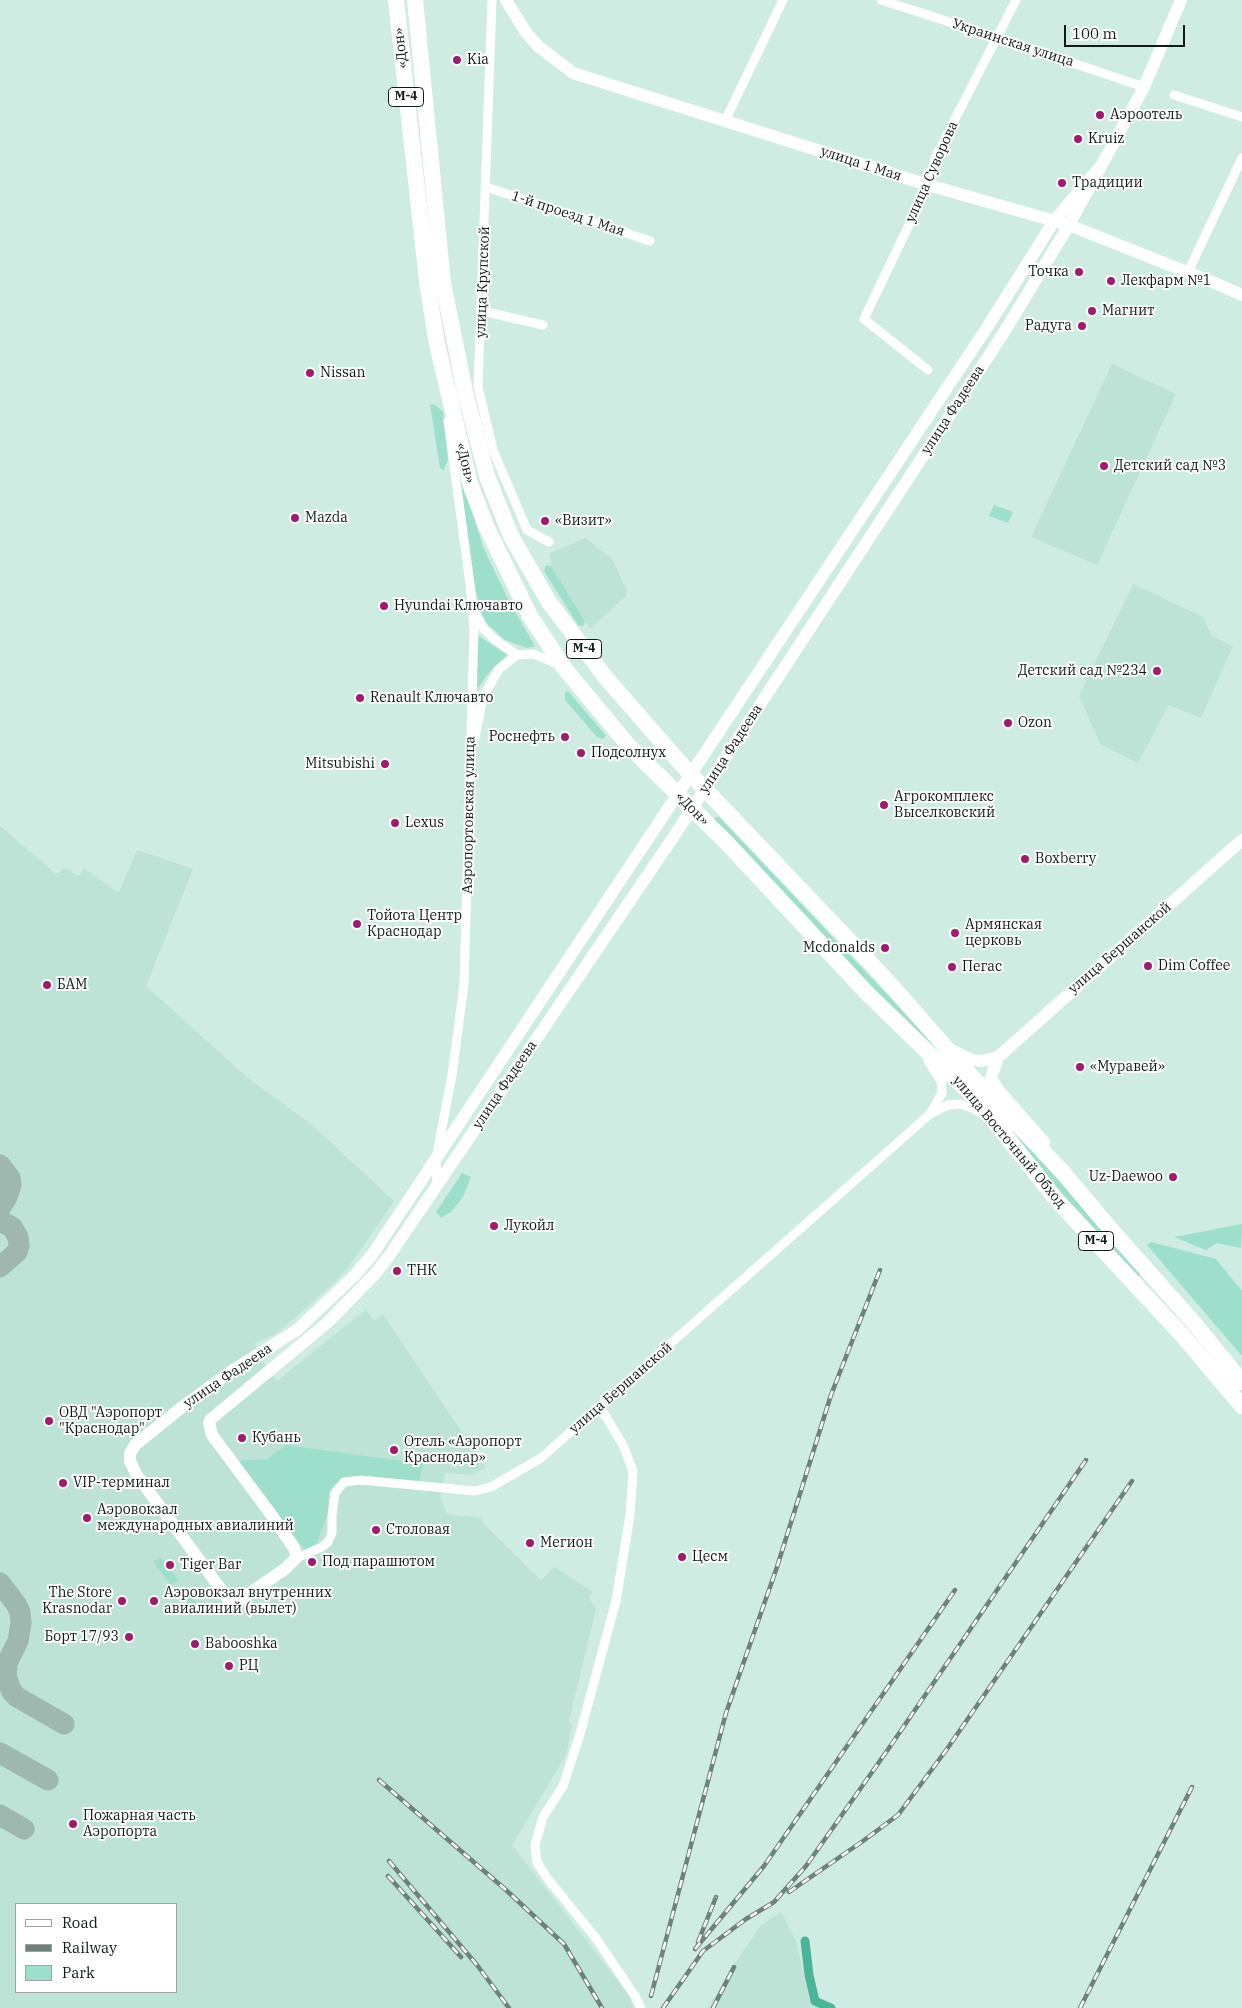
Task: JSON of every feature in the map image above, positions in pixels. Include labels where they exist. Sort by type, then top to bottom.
[{"type":"highway","name":"«Дон»","points":[[396,0],[428,289],[437,344],[470,484],[487,528],[530,616],[565,668],[628,745],[727,843]]},
{"type":"highway","name":"«Дон»","points":[[416,1],[443,284],[465,392],[487,476],[511,536],[549,602],[606,678],[682,766],[743,829]]},
{"type":"highway","name":"улица Восточный Обход","points":[[743,829],[882,975],[972,1077],[1060,1169],[1194,1323],[1242,1382]]},
{"type":"highway","name":"улица Восточный Обход","points":[[727,843],[866,992],[979,1102],[1055,1198],[1182,1335],[1242,1406]]},
{"type":"main road","name":"улица 1 Мая","points":[[506,0],[525,31],[538,46],[573,74],[928,185],[1069,225],[1188,272],[1242,296]]},
{"type":"main road","name":"улица Фадеева","points":[[1099,168],[1054,221],[988,326],[372,1255],[355,1275],[297,1330],[233,1370],[182,1407],[135,1445],[130,1454],[130,1461],[140,1480],[231,1603],[237,1602],[285,1569],[296,1559],[294,1548],[222,1450],[210,1430],[209,1423],[215,1414],[327,1323],[389,1256],[672,839],[1003,334],[1069,225],[1144,87],[1181,0]]},
{"type":"main road","points":[[988,326],[993,335],[1003,334]]},
{"type":"main road","name":"улица Бершанской","points":[[998,1057],[1242,840]]},
{"type":"main road","points":[[629,869],[639,870],[645,879]]},
{"type":"main road","points":[[948,1048],[972,1060],[982,1061],[998,1057]]},
{"type":"main road","points":[[998,1057],[991,1078],[1000,1092],[1056,1156],[1060,1169]]},
{"type":"main road","points":[[415,1190],[416,1197],[420,1200],[426,1199]]},
{"type":"main road","points":[[406,1204],[412,1203],[419,1210]]},
{"type":"main road","points":[[246,1363],[259,1378]]},
{"type":"street","name":"улица Крупской","points":[[492,0],[478,387],[493,450],[527,530],[549,542]]},
{"type":"street","points":[[725,121],[783,0]]},
{"type":"street","name":"Украинская улица","points":[[881,0],[1144,87]]},
{"type":"street","name":"улица Суворова","points":[[928,370],[864,319],[928,185],[935,158],[1016,0]]},
{"type":"street","points":[[1174,95],[1242,117]]},
{"type":"street","points":[[1188,272],[1242,158]]},
{"type":"street","name":"1-й проезд 1 Мая","points":[[486,187],[650,241]]},
{"type":"street","points":[[482,311],[543,325]]},
{"type":"street","name":"Аэропортовская улица","points":[[437,344],[474,609],[464,984],[452,1075],[436,1159],[437,1184]]},
{"type":"street","points":[[474,609],[484,629],[494,639],[517,655]]},
{"type":"street","points":[[471,753],[478,716],[486,691],[499,669],[517,655],[534,654],[565,668]]},
{"type":"street","name":"улица Бершанской","points":[[894,1018],[909,1040],[931,1064],[942,1081],[942,1093],[930,1114]]},
{"type":"street","name":"улица Бершанской","points":[[296,1559],[322,1547],[328,1542],[332,1533],[332,1515],[336,1493],[344,1482],[361,1480],[475,1491],[491,1487],[541,1458],[930,1114],[948,1105],[960,1104],[975,1109],[1001,1135],[1014,1144]]},
{"type":"street","points":[[441,1128],[444,1134],[449,1135],[454,1132]]},
{"type":"street","points":[[600,1407],[623,1445],[632,1466],[633,1488],[630,1515],[616,1601],[580,1734],[563,1786],[543,1817],[535,1845],[537,1862],[547,1878],[595,1937],[642,2008]]},
{"type":"shaded area","name":"Детский сад №3","points":[[1112,364],[1176,394],[1097,565],[1031,537]]},
{"type":"shaded area","points":[[586,538],[612,559],[627,591],[626,596],[590,629],[551,566],[550,553]]},
{"type":"shaded area","name":"Детский сад №234","points":[[1133,584],[1203,617],[1212,636],[1233,646],[1201,718],[1169,705],[1138,763],[1101,745],[1079,696]]},
{"type":"shaded area","points":[[0,826],[55,873],[60,873],[64,867],[80,875],[84,868],[117,892],[120,890],[137,850],[193,869],[146,986],[248,1078],[311,1124],[394,1201],[353,1261],[337,1280],[274,1335],[255,1343],[259,1356],[277,1381],[365,1310],[375,1321],[383,1314],[486,1468],[471,1475],[445,1473],[440,1497],[447,1514],[482,1518],[482,1522],[541,1580],[555,1567],[593,1592],[589,1598],[596,1609],[569,1721],[572,1726],[566,1755],[512,1845],[628,1994],[633,2008],[0,2008]]},
{"type":"shaded area","points":[[781,1912],[797,1943],[809,1999],[820,2008],[708,2008],[729,1972],[761,1925]]},
{"type":"green space","points":[[434,404],[443,412],[448,460],[444,470],[440,468],[430,405]]},
{"type":"green space","points":[[457,460],[484,549],[510,603],[535,646],[527,648],[505,640],[482,619],[474,582]]},
{"type":"green space","points":[[994,505],[1013,512],[1008,523],[989,516]]},
{"type":"green space","points":[[546,565],[551,566],[585,621],[583,626],[578,625],[544,571]]},
{"type":"green space","points":[[476,634],[507,655],[491,670],[476,691]]},
{"type":"green space","points":[[568,691],[606,736],[603,739],[597,737],[565,700],[565,693]]},
{"type":"green space","points":[[716,817],[719,817],[968,1080],[1141,1272],[1139,1276],[1135,1277],[878,996],[713,822]]},
{"type":"green space","points":[[462,1173],[471,1177],[463,1197],[451,1212],[441,1218],[436,1212]]},
{"type":"green space","points":[[1242,1224],[1241,1248],[1217,1243],[1206,1250],[1174,1237]]},
{"type":"green space","points":[[1151,1242],[1216,1259],[1242,1291],[1242,1356],[1147,1245]]},
{"type":"green space","points":[[286,1445],[423,1464],[419,1482],[350,1477],[339,1481],[330,1489],[328,1501],[330,1508],[317,1543],[305,1550],[238,1461],[267,1459]]},
{"type":"green space","points":[[160,1557],[178,1580],[171,1585],[153,1562]]},
{"type":"green space","points":[[185,1588],[203,1611],[196,1616],[178,1593]]},
{"type":"waterway","points":[[805,1941],[809,1975],[815,2001],[831,2008]]},
{"type":"taxiway","points":[[0,1165],[10,1178],[11,1185],[7,1197],[0,1208]]},
{"type":"taxiway","points":[[0,1221],[12,1227],[18,1237],[19,1245],[17,1252],[0,1267]]},
{"type":"taxiway","points":[[0,1583],[16,1604],[20,1612],[21,1623],[18,1641],[0,1677]]},
{"type":"taxiway","points":[[7,1664],[6,1677],[12,1692],[17,1697],[64,1724]]},
{"type":"taxiway","points":[[0,1753],[48,1780]]},
{"type":"taxiway","points":[[0,1815],[24,1829]]},
{"type":"railway","points":[[651,1996],[726,1713],[777,1567],[831,1395],[880,1270]]},
{"type":"railway","points":[[663,2008],[703,1951],[746,1919],[774,1902],[806,1866],[1086,1460]]},
{"type":"railway","points":[[789,1892],[898,1815],[947,1749],[1132,1481]]},
{"type":"railway","points":[[695,1949],[764,1866],[955,1590]]},
{"type":"railway","points":[[379,1780],[506,1890],[564,1944],[602,2008]]},
{"type":"railway","points":[[1080,2008],[1192,1787]]},
{"type":"railway","points":[[389,1861],[477,1965],[509,2008]]},
{"type":"railway","points":[[388,1876],[461,1957]]},
{"type":"railway","points":[[698,1942],[716,1897]]},
{"type":"railway","points":[[713,2008],[734,1967]]},
{"type":"place","name":"Kia","points":[[457,60]]},
{"type":"place","name":"Аэроотель","points":[[1100,115]]},
{"type":"place","name":"Kruiz","points":[[1078,139]]},
{"type":"place","name":"Традиции","points":[[1062,183]]},
{"type":"place","name":"Точка","points":[[1079,272]]},
{"type":"place","name":"Лекфарм №1","points":[[1111,281]]},
{"type":"place","name":"Магнит","points":[[1092,311]]},
{"type":"place","name":"Радуга","points":[[1082,326]]},
{"type":"place","name":"Nissan","points":[[310,373]]},
{"type":"place","name":"Детский сад №3","points":[[1104,466]]},
{"type":"place","name":"Mazda","points":[[295,518]]},
{"type":"place","name":"«Визит»","points":[[545,521]]},
{"type":"place","name":"Hyundai Ключавто","points":[[384,606]]},
{"type":"place","name":"Детский сад №234","points":[[1157,671]]},
{"type":"place","name":"Renault Ключавто","points":[[360,698]]},
{"type":"place","name":"Ozon","points":[[1008,723]]},
{"type":"place","name":"Роснефть","points":[[565,737]]},
{"type":"place","name":"Подсолнух","points":[[581,753]]},
{"type":"place","name":"Mitsubishi","points":[[385,764]]},
{"type":"place","name":"Агрокомплекс Выселковский","points":[[884,805]]},
{"type":"place","name":"Lexus","points":[[395,823]]},
{"type":"place","name":"Boxberry","points":[[1025,859]]},
{"type":"place","name":"Тойота Центр Краснодар","points":[[357,924]]},
{"type":"place","name":"Армянская церковь","points":[[955,933]]},
{"type":"place","name":"Mcdonalds","points":[[885,948]]},
{"type":"place","name":"Dim Coffee","points":[[1148,966]]},
{"type":"place","name":"Пегас","points":[[952,967]]},
{"type":"place","name":"БАМ","points":[[47,985]]},
{"type":"place","name":"«Муравей»","points":[[1080,1067]]},
{"type":"place","name":"Uz-Daewoo","points":[[1173,1177]]},
{"type":"place","name":"Лукойл","points":[[494,1226]]},
{"type":"place","name":"ТНК","points":[[397,1271]]},
{"type":"place","name":"ОВД \"Аэропорт \"Краснодар\"","points":[[49,1421]]},
{"type":"place","name":"Кубань","points":[[242,1438]]},
{"type":"place","name":"Отель «Аэропорт Краснодар»","points":[[394,1450]]},
{"type":"place","name":"VIP-терминал","points":[[63,1483]]},
{"type":"place","name":"Аэровокзал международных авиалиний","points":[[87,1518]]},
{"type":"place","name":"Столовая","points":[[376,1530]]},
{"type":"place","name":"Мегион","points":[[530,1543]]},
{"type":"place","name":"Цесм","points":[[682,1557]]},
{"type":"place","name":"Под парашютом","points":[[312,1562]]},
{"type":"place","name":"Tiger Bar","points":[[170,1565]]},
{"type":"place","name":"The Store Krasnodar","points":[[122,1601]]},
{"type":"place","name":"Аэровокзал внутренних авиалиний (вылет)","points":[[154,1601]]},
{"type":"place","name":"Борт 17/93","points":[[129,1637]]},
{"type":"place","name":"Babooshka","points":[[195,1644]]},
{"type":"place","name":"РЦ","points":[[229,1666]]},
{"type":"place","name":"Пожарная часть Аэропорта","points":[[73,1824]]}]
